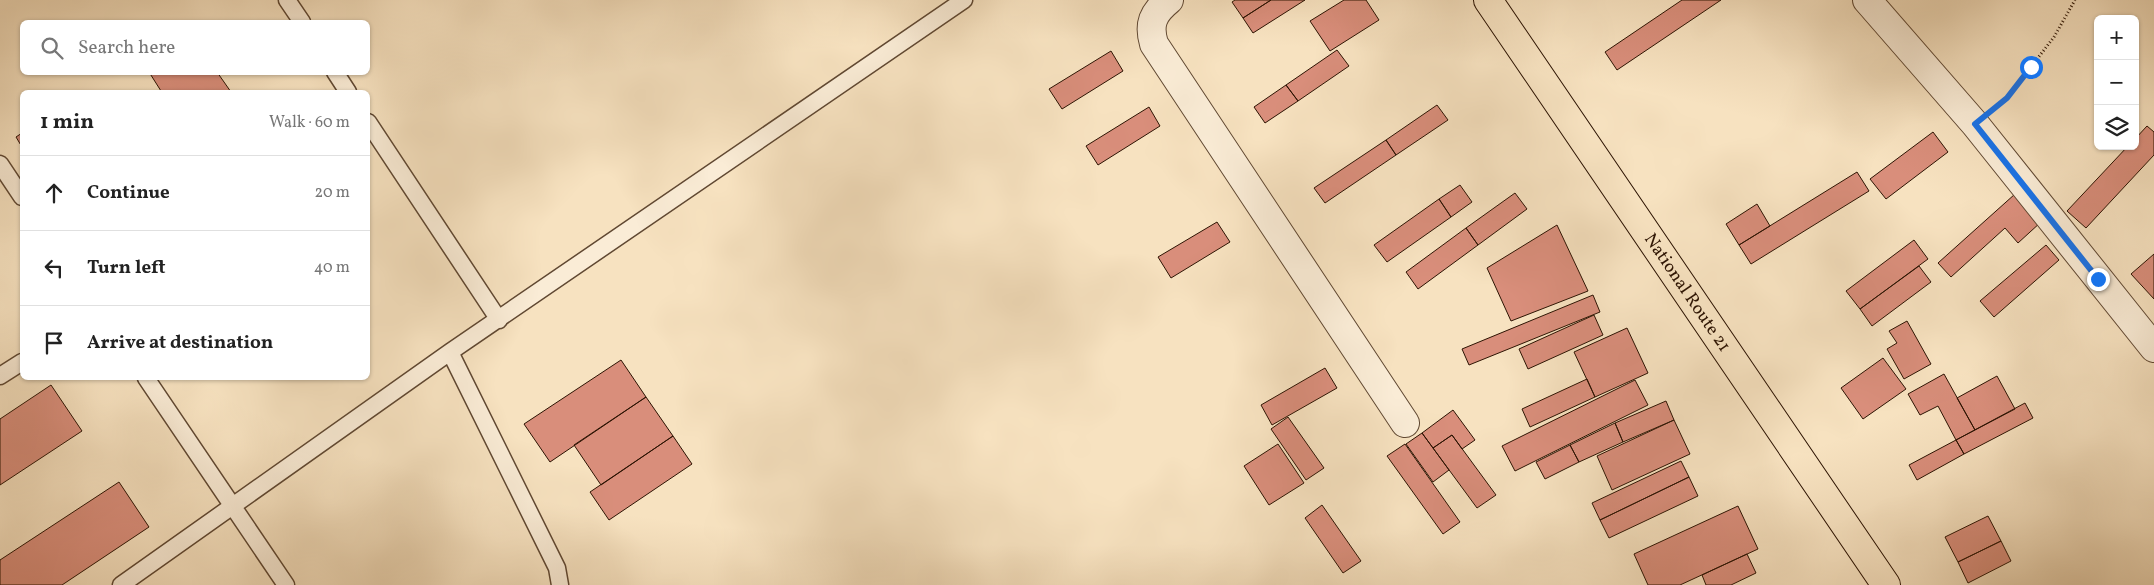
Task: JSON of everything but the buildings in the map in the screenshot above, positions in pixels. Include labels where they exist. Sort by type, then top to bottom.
[{"type":"highway","name":"National Route 21","points":[[1488,0],[1886,585]]},
{"type":"street","points":[[1169,0],[1156,10],[1151,21],[1150,32],[1154,44],[1405,423]]},
{"type":"street","points":[[1868,0],[1975,124],[2154,348]]},
{"type":"lane","points":[[287,0],[301,20]]},
{"type":"lane","points":[[121,585],[450,352],[964,0]]},
{"type":"lane","points":[[337,75],[347,90]]},
{"type":"lane","points":[[370,125],[499,320]]},
{"type":"lane","points":[[0,164],[20,194]]},
{"type":"lane","points":[[450,352],[557,568],[560,585]]},
{"type":"lane","points":[[0,376],[20,363]]},
{"type":"lane","points":[[147,380],[234,505],[286,585]]},
{"type":"path","points":[[1975,124],[2007,98],[2054,37],[2075,0]]},
{"type":"route","points":[[2031,67],[2007,98],[1975,124],[2098,279]]}]
